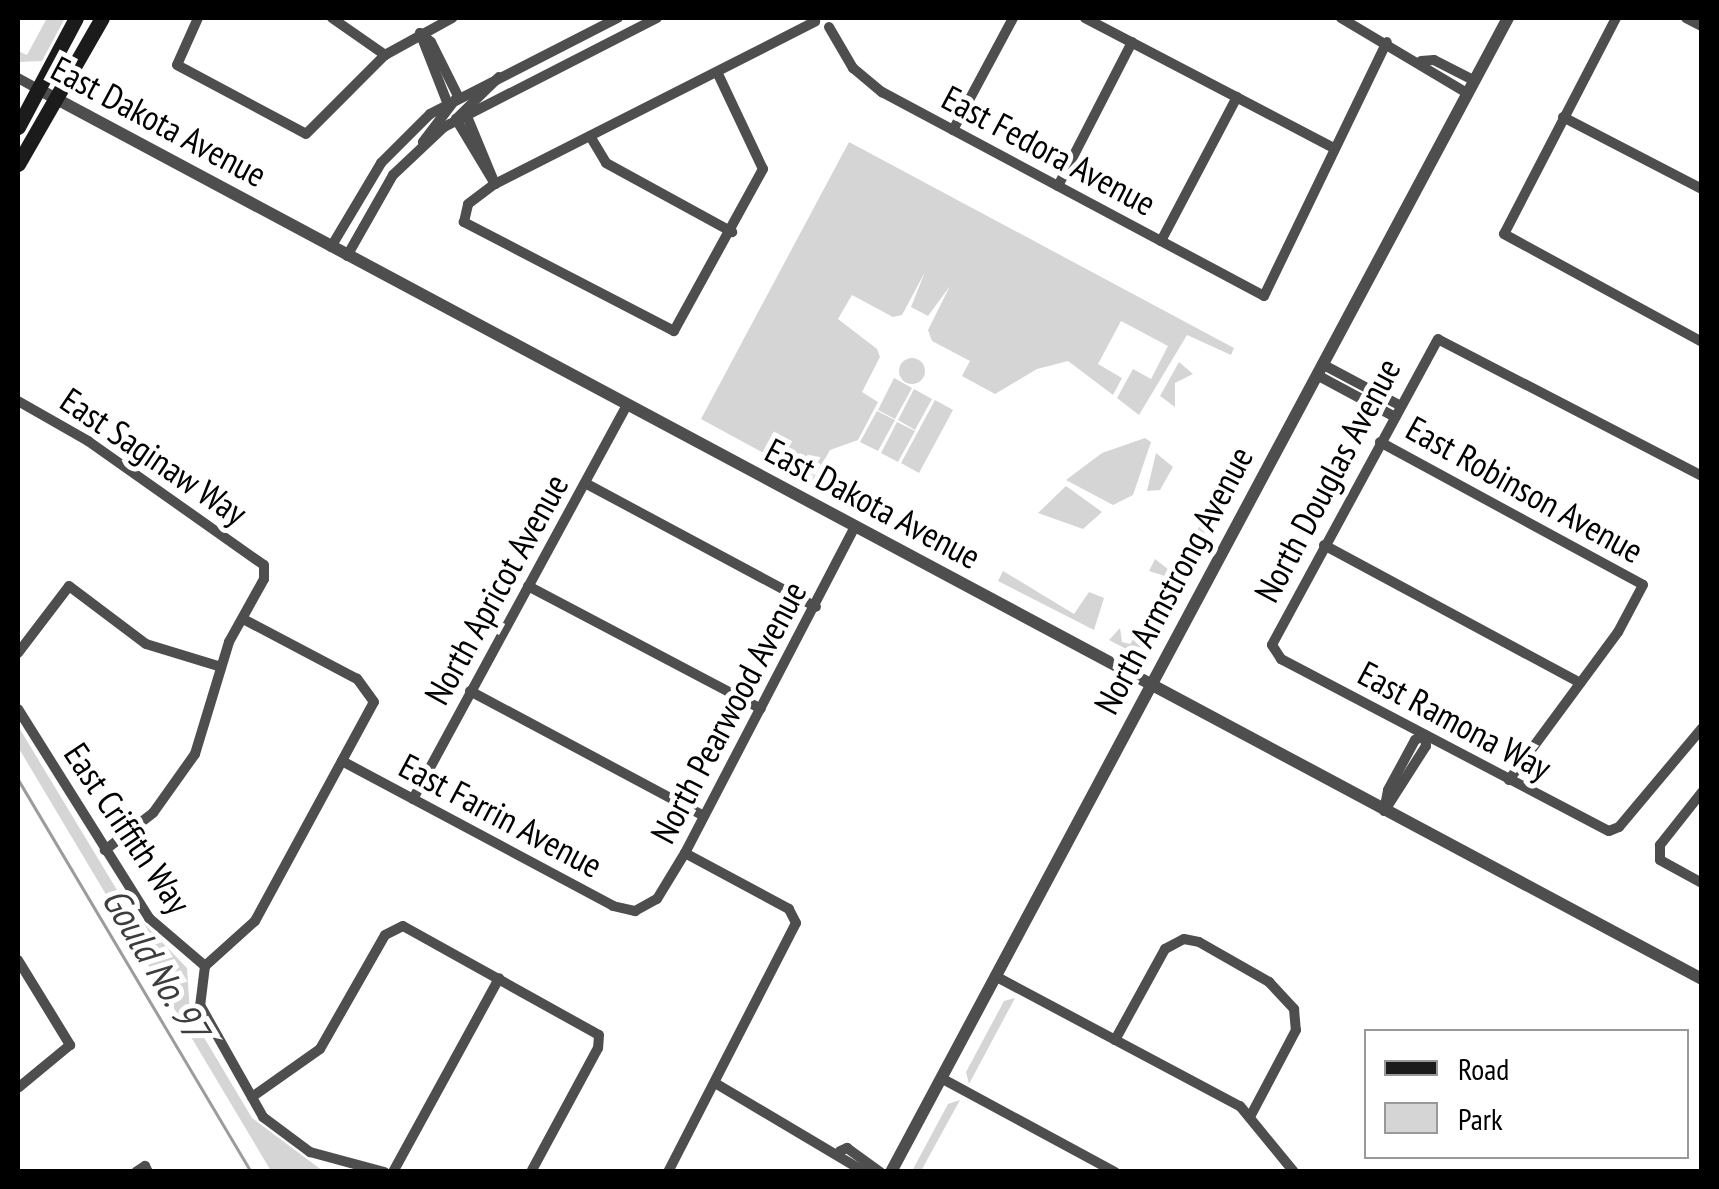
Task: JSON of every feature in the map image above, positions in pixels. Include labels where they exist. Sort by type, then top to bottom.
[{"type":"main road","points":[[18,127],[76,18]]},
{"type":"main road","points":[[18,164],[102,18]]},
{"type":"street","points":[[198,18],[177,65],[306,134],[385,56],[452,18]]},
{"type":"street","points":[[332,18],[385,56]]},
{"type":"street","points":[[331,247],[381,163],[447,102],[618,18]]},
{"type":"street","points":[[422,145],[461,117],[656,18]]},
{"type":"street","points":[[953,130],[1013,18]]},
{"type":"street","points":[[1085,18],[1332,147],[1387,42]]},
{"type":"street","points":[[1340,18],[1422,61],[1434,60],[1470,87]]},
{"type":"street","name":"North Armstrong Avenue","points":[[891,1172],[1508,18]]},
{"type":"street","points":[[1616,18],[1504,234],[1702,342]]},
{"type":"street","points":[[1686,18],[1702,26]]},
{"type":"street","points":[[718,74],[762,169],[732,232],[674,331],[470,227],[461,215],[495,184],[718,74],[814,20],[833,22]]},
{"type":"street","name":"East Fedora Avenue","points":[[833,22],[867,80],[1264,296],[1332,164],[1332,147]]},
{"type":"street","points":[[420,34],[431,42],[458,96]]},
{"type":"street","points":[[420,34],[447,102]]},
{"type":"street","points":[[1058,186],[1132,42]]},
{"type":"street","points":[[461,117],[499,76]]},
{"type":"street","name":"East Dakota Avenue","points":[[18,78],[1702,979]]},
{"type":"street","points":[[347,256],[393,174],[422,145],[458,96]]},
{"type":"street","points":[[1161,241],[1237,98]]},
{"type":"street","points":[[1563,116],[1702,190]]},
{"type":"street","points":[[461,117],[495,184]]},
{"type":"street","points":[[590,136],[619,172],[732,232]]},
{"type":"street","name":"North Douglas Avenue","points":[[1272,651],[1324,545],[1438,340],[1702,476]]},
{"type":"street","name":"East Robinson Avenue","points":[[1320,370],[1396,411]]},
{"type":"street","name":"East Saginaw Way","points":[[18,401],[260,557],[264,579],[242,618]]},
{"type":"street","name":"North Apricot Avenue","points":[[413,799],[627,405]]},
{"type":"street","name":"East Robinson Avenue","points":[[1380,442],[1643,586],[1580,683]]},
{"type":"street","points":[[585,483],[816,607]]},
{"type":"street","name":"North Pearwood Avenue","points":[[636,912],[658,900],[685,853],[816,607],[854,526]]},
{"type":"street","points":[[1324,545],[1580,683],[1509,780]]},
{"type":"street","points":[[18,653],[69,586],[146,644],[221,667]]},
{"type":"street","points":[[528,586],[762,709]]},
{"type":"street","points":[[105,850],[135,830],[178,782],[216,700],[221,667],[242,618],[371,690],[374,702],[255,920],[239,942],[205,966],[200,1005],[263,1117],[292,1141],[340,1166],[384,1172]]},
{"type":"street","name":"East Ramona Way","points":[[1272,651],[1509,780],[1615,830],[1702,728]]},
{"type":"street","points":[[470,692],[704,816]]},
{"type":"street","name":"East Criffith Way","points":[[18,709],[149,918],[205,966]]},
{"type":"street","points":[[1384,811],[1417,762],[1424,735]]},
{"type":"street","name":"East Farrin Avenue","points":[[342,761],[613,906],[636,912]]},
{"type":"street","points":[[1702,792],[1660,844],[1660,860],[1702,883]]},
{"type":"street","points":[[668,1172],[796,924],[789,909],[685,853]]},
{"type":"street","points":[[252,1097],[320,1049],[385,935],[403,926],[598,1035],[598,1048],[531,1172]]},
{"type":"street","points":[[1116,1040],[1165,949],[1184,939],[1198,942],[1269,982],[1294,1009],[1296,1030],[1251,1114]]},
{"type":"street","points":[[18,960],[70,1045],[18,1088]]},
{"type":"street","points":[[995,976],[1251,1114],[1288,1169]]},
{"type":"street","points":[[392,1172],[500,978]]},
{"type":"street","points":[[941,1078],[1115,1172]]},
{"type":"street","points":[[714,1084],[840,1152],[865,1172]]},
{"type":"street","points":[[840,1152],[847,1148],[880,1172]]},
{"type":"green space","points":[[47,18],[65,18],[42,61],[18,62],[18,51],[27,55]]},
{"type":"green space","points":[[849,142],[1234,348],[1231,355],[1187,335],[1139,415],[1117,398],[1133,369],[1151,379],[1168,346],[1121,321],[1098,364],[1122,378],[1113,395],[1068,361],[1037,369],[995,394],[962,376],[970,361],[932,341],[928,330],[950,286],[928,316],[911,307],[925,272],[902,315],[893,317],[852,295],[838,319],[877,349],[880,357],[862,392],[878,402],[858,440],[830,450],[813,480],[701,419]]},
{"type":"green space","points":[[912,358],[921,362],[925,371],[921,380],[912,384],[903,380],[899,371],[903,362]]},
{"type":"green space","points":[[1179,362],[1193,374],[1175,383],[1175,407],[1160,396]]},
{"type":"green space","points":[[894,378],[912,388],[895,419],[878,410]]},
{"type":"green space","points":[[914,389],[932,399],[915,430],[898,420]]},
{"type":"green space","points":[[935,400],[953,410],[919,473],[901,463]]},
{"type":"green space","points":[[877,411],[895,420],[878,451],[860,442]]},
{"type":"green space","points":[[897,422],[915,431],[898,462],[881,453]]},
{"type":"green space","points":[[1145,438],[1151,442],[1133,495],[1113,505],[1066,480],[1102,453]]},
{"type":"green space","points":[[1156,453],[1173,467],[1160,490],[1147,491]]},
{"type":"green space","points":[[1066,486],[1102,512],[1083,529],[1038,513]]},
{"type":"green space","points":[[1223,502],[1177,580],[1149,571],[1155,559],[1169,570],[1181,565],[1194,547],[1201,517]]},
{"type":"green space","points":[[1003,571],[1074,614],[1089,592],[1104,598],[1094,630],[998,581]]},
{"type":"green space","points":[[1170,583],[1141,647],[1130,651],[1109,640],[1120,628],[1122,642],[1130,644]]},
{"type":"green space","points":[[18,726],[126,905],[187,968],[190,1014],[252,1118],[323,1171],[271,1171],[18,747]]},
{"type":"green space","points":[[1015,998],[969,1084],[966,1072],[1004,1001]]},
{"type":"green space","points":[[960,1100],[921,1171],[912,1171],[948,1104]]},
{"type":"waterway","name":"Gould No. 97","points":[[18,779],[251,1172]]}]
